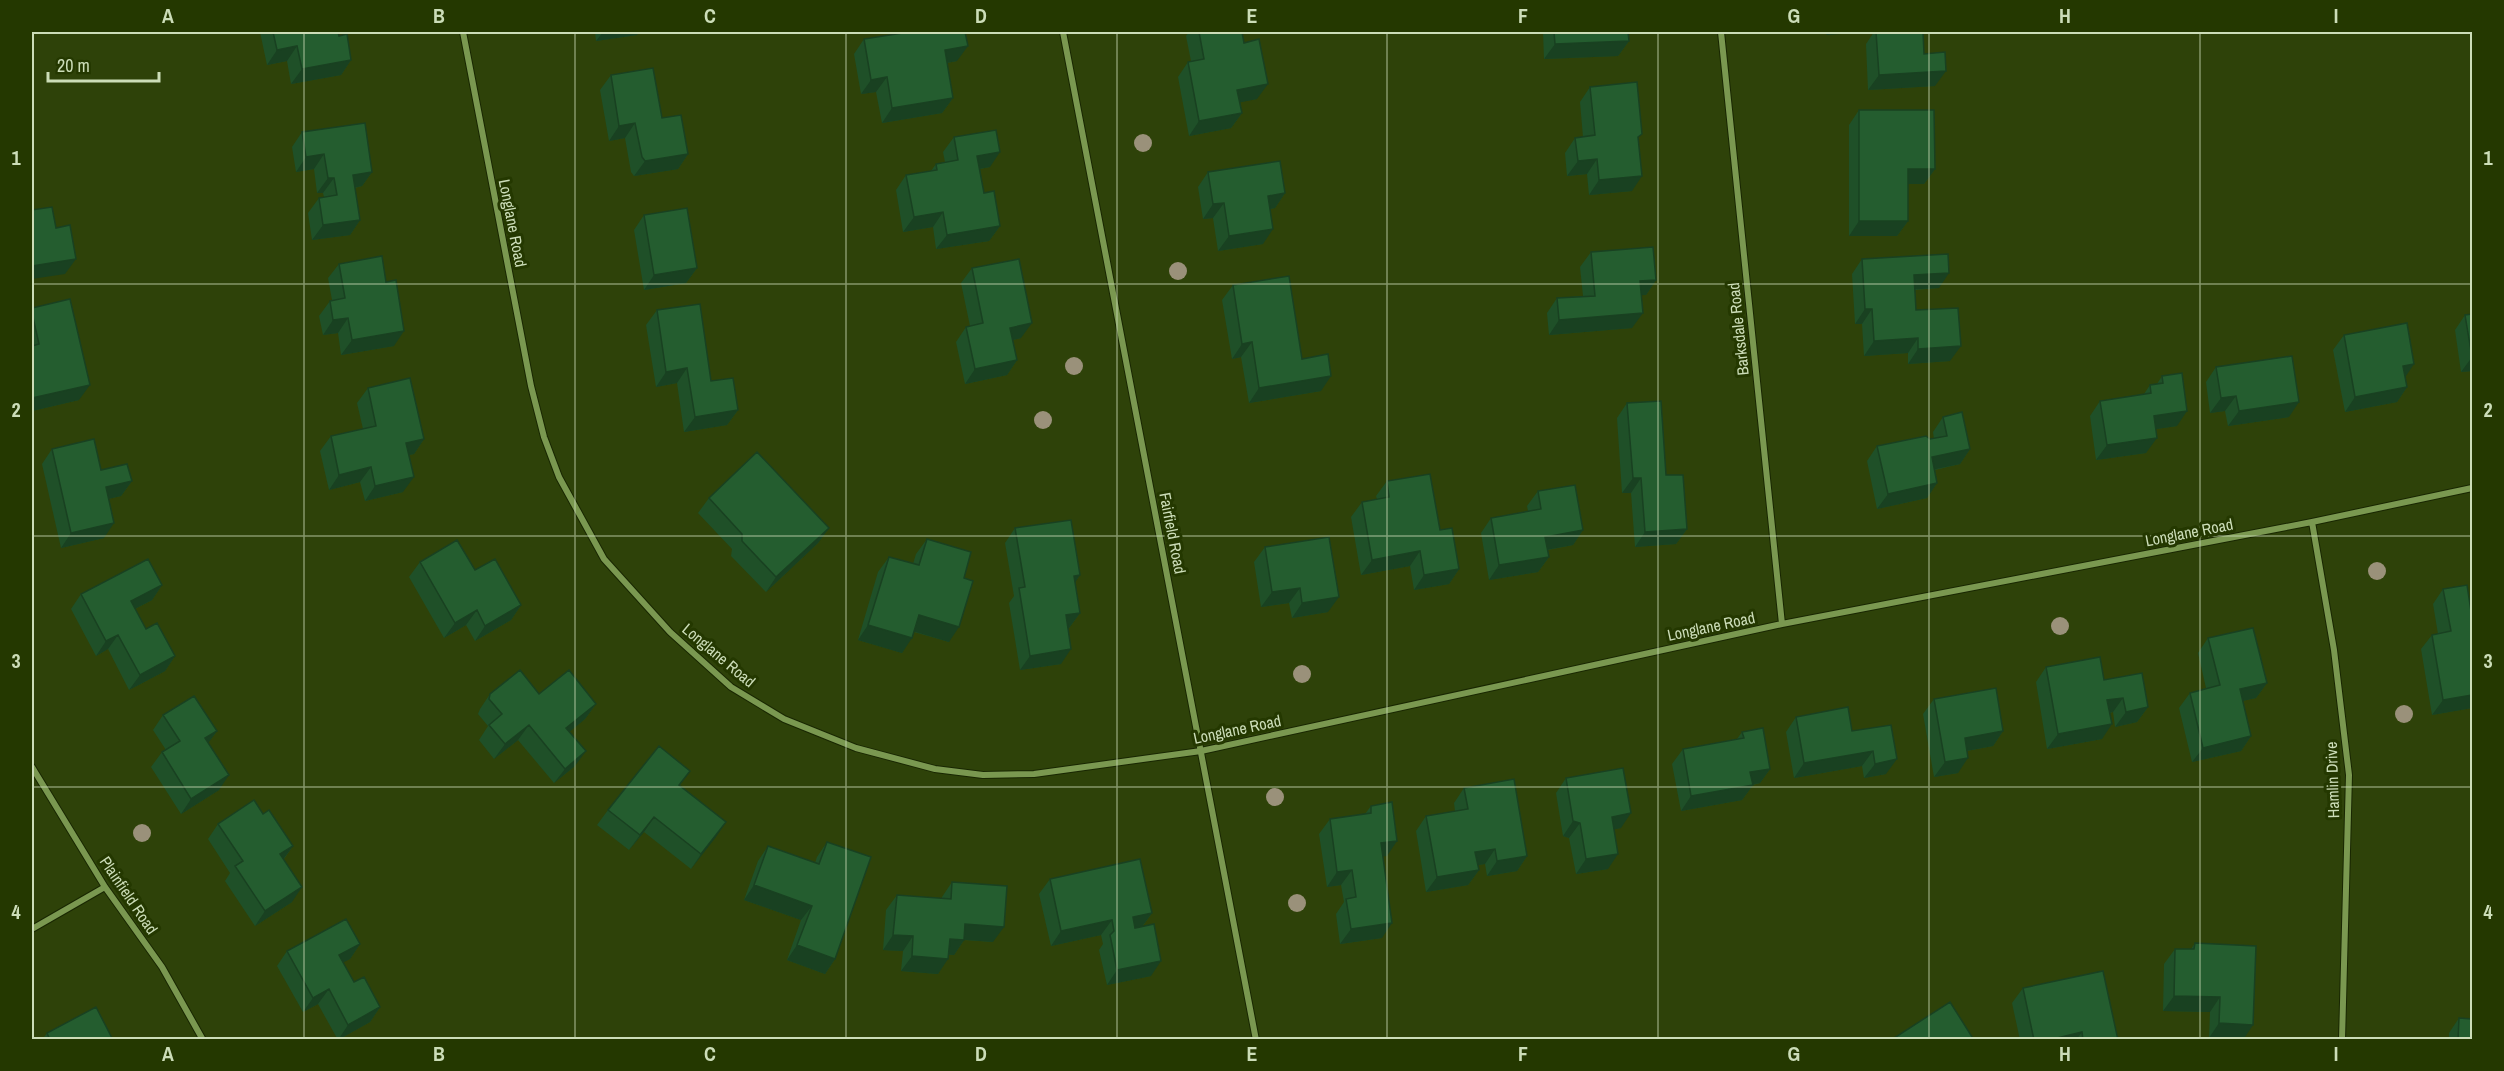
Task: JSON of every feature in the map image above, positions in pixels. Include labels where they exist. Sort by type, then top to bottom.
[{"type":"street","name":"Longlane Road","points":[[463,32],[531,386],[544,436],[559,477],[604,559],[670,632],[731,687],[784,719],[856,748],[935,769],[983,775],[1034,774],[1201,751],[1782,624],[2312,522],[2472,488]]},
{"type":"street","name":"Fairfield Road","points":[[1063,32],[1256,1040]]},
{"type":"street","name":"Barksdale Road","points":[[1721,32],[1782,624]]},
{"type":"street","name":"Hamlin Drive","points":[[2312,522],[2334,650],[2349,775],[2342,1040]]},
{"type":"street","name":"Plainfield Road","points":[[32,767],[105,886],[162,967],[203,1040]]},
{"type":"street","points":[[32,929],[105,886]]},
{"type":"building","points":[[273,32],[338,32],[339,36],[347,34],[351,60],[302,69],[297,46],[277,50]]},
{"type":"building","points":[[909,32],[965,32],[968,46],[945,50],[953,98],[892,108],[887,77],[871,80],[864,39]]},
{"type":"building","points":[[1199,32],[1242,32],[1244,43],[1259,39],[1268,84],[1237,90],[1242,113],[1199,121],[1188,62],[1204,59]]},
{"type":"building","points":[[1554,32],[1628,32],[1629,41],[1555,44]]},
{"type":"building","points":[[1876,32],[1923,32],[1924,54],[1945,52],[1946,71],[1879,75]]},
{"type":"building","points":[[653,68],[662,118],[681,115],[688,154],[645,161],[642,157],[635,123],[619,126],[611,75]]},
{"type":"building","points":[[1637,82],[1642,134],[1638,137],[1642,176],[1599,180],[1597,159],[1578,161],[1575,138],[1595,135],[1590,87]]},
{"type":"building","points":[[1859,110],[1934,110],[1935,169],[1908,169],[1908,221],[1859,221]]},
{"type":"building","points":[[365,123],[372,172],[353,175],[360,220],[323,225],[319,198],[337,195],[334,178],[328,178],[324,154],[306,157],[302,132]]},
{"type":"building","points":[[996,130],[1000,152],[977,156],[984,193],[994,191],[1000,226],[947,235],[943,212],[914,217],[906,175],[937,170],[936,164],[958,160],[954,137]]},
{"type":"building","points":[[1280,161],[1285,193],[1268,196],[1273,229],[1229,236],[1224,203],[1213,204],[1208,172]]},
{"type":"building","points":[[52,207],[56,228],[70,225],[76,259],[32,266],[32,210]]},
{"type":"building","points":[[687,208],[697,268],[654,275],[644,215]]},
{"type":"building","points":[[1653,247],[1656,280],[1640,281],[1643,313],[1559,320],[1557,298],[1595,296],[1591,252]]},
{"type":"building","points":[[1948,254],[1949,273],[1914,275],[1916,310],[1958,308],[1961,346],[1918,349],[1918,338],[1874,341],[1872,309],[1865,309],[1862,259]]},
{"type":"building","points":[[382,256],[386,282],[396,280],[404,331],[352,340],[348,318],[333,320],[330,301],[345,298],[339,264]]},
{"type":"building","points":[[1019,259],[1032,323],[1010,328],[1017,360],[975,369],[966,327],[983,323],[972,268]]},
{"type":"building","points":[[1289,276],[1302,359],[1328,354],[1331,376],[1259,388],[1252,342],[1242,344],[1233,285]]},
{"type":"building","points":[[70,299],[90,385],[32,398],[32,346],[39,344],[32,308]]},
{"type":"building","points":[[700,304],[711,381],[733,378],[738,410],[695,417],[687,368],[666,372],[657,310]]},
{"type":"building","points":[[2472,314],[2472,357],[2465,315]]},
{"type":"building","points":[[2407,323],[2414,364],[2403,366],[2407,387],[2355,397],[2344,335]]},
{"type":"building","points":[[2292,356],[2299,402],[2239,411],[2236,396],[2221,398],[2216,367]]},
{"type":"building","points":[[2182,373],[2187,411],[2154,416],[2157,438],[2107,445],[2100,401],[2151,393],[2150,385],[2163,383],[2162,376]]},
{"type":"building","points":[[410,378],[424,439],[406,443],[414,477],[375,486],[371,467],[339,475],[331,436],[376,426],[368,388]]},
{"type":"building","points":[[1661,401],[1666,475],[1683,475],[1687,529],[1645,532],[1641,478],[1633,478],[1627,403]]},
{"type":"building","points":[[1962,412],[1970,449],[1932,457],[1937,483],[1888,494],[1877,446],[1926,436],[1930,439],[1947,436],[1943,417]]},
{"type":"building","points":[[94,439],[101,470],[127,464],[132,481],[106,487],[114,523],[71,533],[52,449]]},
{"type":"building","points":[[757,452],[829,528],[776,577],[742,541],[742,534],[709,498]]},
{"type":"building","points":[[1430,474],[1440,530],[1452,528],[1459,569],[1424,575],[1420,551],[1372,560],[1362,502],[1389,497],[1387,481]]},
{"type":"building","points":[[1575,485],[1583,530],[1545,537],[1549,557],[1499,565],[1491,518],[1541,509],[1538,491]]},
{"type":"building","points":[[1071,520],[1080,575],[1074,576],[1080,613],[1066,615],[1071,649],[1030,656],[1019,588],[1025,587],[1015,528]]},
{"type":"building","points":[[1329,537],[1339,597],[1302,603],[1300,588],[1272,592],[1265,547]]},
{"type":"building","points":[[927,539],[971,552],[964,578],[973,581],[959,627],[919,615],[912,638],[868,625],[889,557],[919,565]]},
{"type":"building","points":[[457,540],[475,570],[495,559],[521,605],[485,626],[477,610],[455,623],[420,562]]},
{"type":"building","points":[[148,559],[162,585],[131,601],[146,629],[157,623],[175,656],[140,675],[118,635],[106,641],[81,594]]},
{"type":"building","points":[[2467,585],[2472,618],[2472,695],[2443,700],[2432,635],[2451,631],[2443,589]]},
{"type":"building","points":[[2253,628],[2267,683],[2240,689],[2251,736],[2203,748],[2190,693],[2220,685],[2208,638]]},
{"type":"building","points":[[2100,657],[2104,680],[2142,673],[2148,707],[2126,712],[2123,698],[2107,700],[2112,724],[2058,734],[2046,667]]},
{"type":"building","points":[[520,670],[539,694],[569,670],[596,704],[566,728],[586,751],[565,769],[529,725],[505,744],[489,725],[502,714],[489,699],[490,694]]},
{"type":"building","points":[[1996,688],[2003,731],[1965,738],[1968,758],[1945,762],[1934,699]]},
{"type":"building","points":[[194,696],[217,731],[205,738],[229,775],[191,799],[162,752],[180,741],[163,715]]},
{"type":"building","points":[[1848,707],[1852,731],[1891,725],[1897,759],[1875,764],[1873,751],[1804,763],[1796,717]]},
{"type":"building","points":[[1763,728],[1770,769],[1750,772],[1753,785],[1691,796],[1683,749],[1744,738],[1742,732]]},
{"type":"building","points":[[659,746],[690,771],[679,785],[726,822],[701,854],[654,817],[640,835],[608,810]]},
{"type":"building","points":[[1623,768],[1631,813],[1612,817],[1618,854],[1586,859],[1580,823],[1573,821],[1566,778]]},
{"type":"building","points":[[1514,779],[1527,856],[1497,861],[1495,849],[1475,852],[1479,870],[1437,877],[1426,816],[1468,809],[1464,788]]},
{"type":"building","points":[[254,800],[263,814],[269,810],[293,846],[280,854],[302,887],[265,911],[235,866],[243,861],[218,824]]},
{"type":"building","points":[[1392,802],[1397,841],[1381,843],[1392,923],[1351,929],[1346,899],[1356,897],[1352,870],[1337,872],[1330,819],[1371,813],[1371,806]]},
{"type":"building","points":[[827,842],[871,857],[835,959],[797,945],[812,906],[754,885],[768,846],[819,864]]},
{"type":"building","points":[[1140,859],[1152,913],[1133,917],[1135,928],[1154,924],[1161,961],[1117,970],[1110,935],[1114,931],[1112,920],[1061,931],[1050,879]]},
{"type":"building","points":[[952,882],[1007,886],[1004,927],[965,924],[964,940],[950,939],[948,959],[912,956],[913,936],[893,935],[897,895],[951,899]]},
{"type":"building","points":[[346,919],[360,944],[339,955],[354,982],[364,977],[380,1007],[348,1025],[329,989],[313,998],[287,951]]},
{"type":"building","points":[[2195,943],[2256,946],[2253,1025],[2219,1023],[2220,997],[2174,996],[2175,949],[2194,949]]},
{"type":"building","points":[[2103,971],[2118,1040],[2083,1040],[2082,1032],[2049,1040],[2034,1040],[2023,988]]},
{"type":"building","points":[[1950,1002],[1974,1040],[1891,1040]]},
{"type":"building","points":[[96,1007],[113,1040],[50,1040],[47,1033]]},
{"type":"building","points":[[2459,1018],[2472,1019],[2472,1040],[2458,1040]]}]
